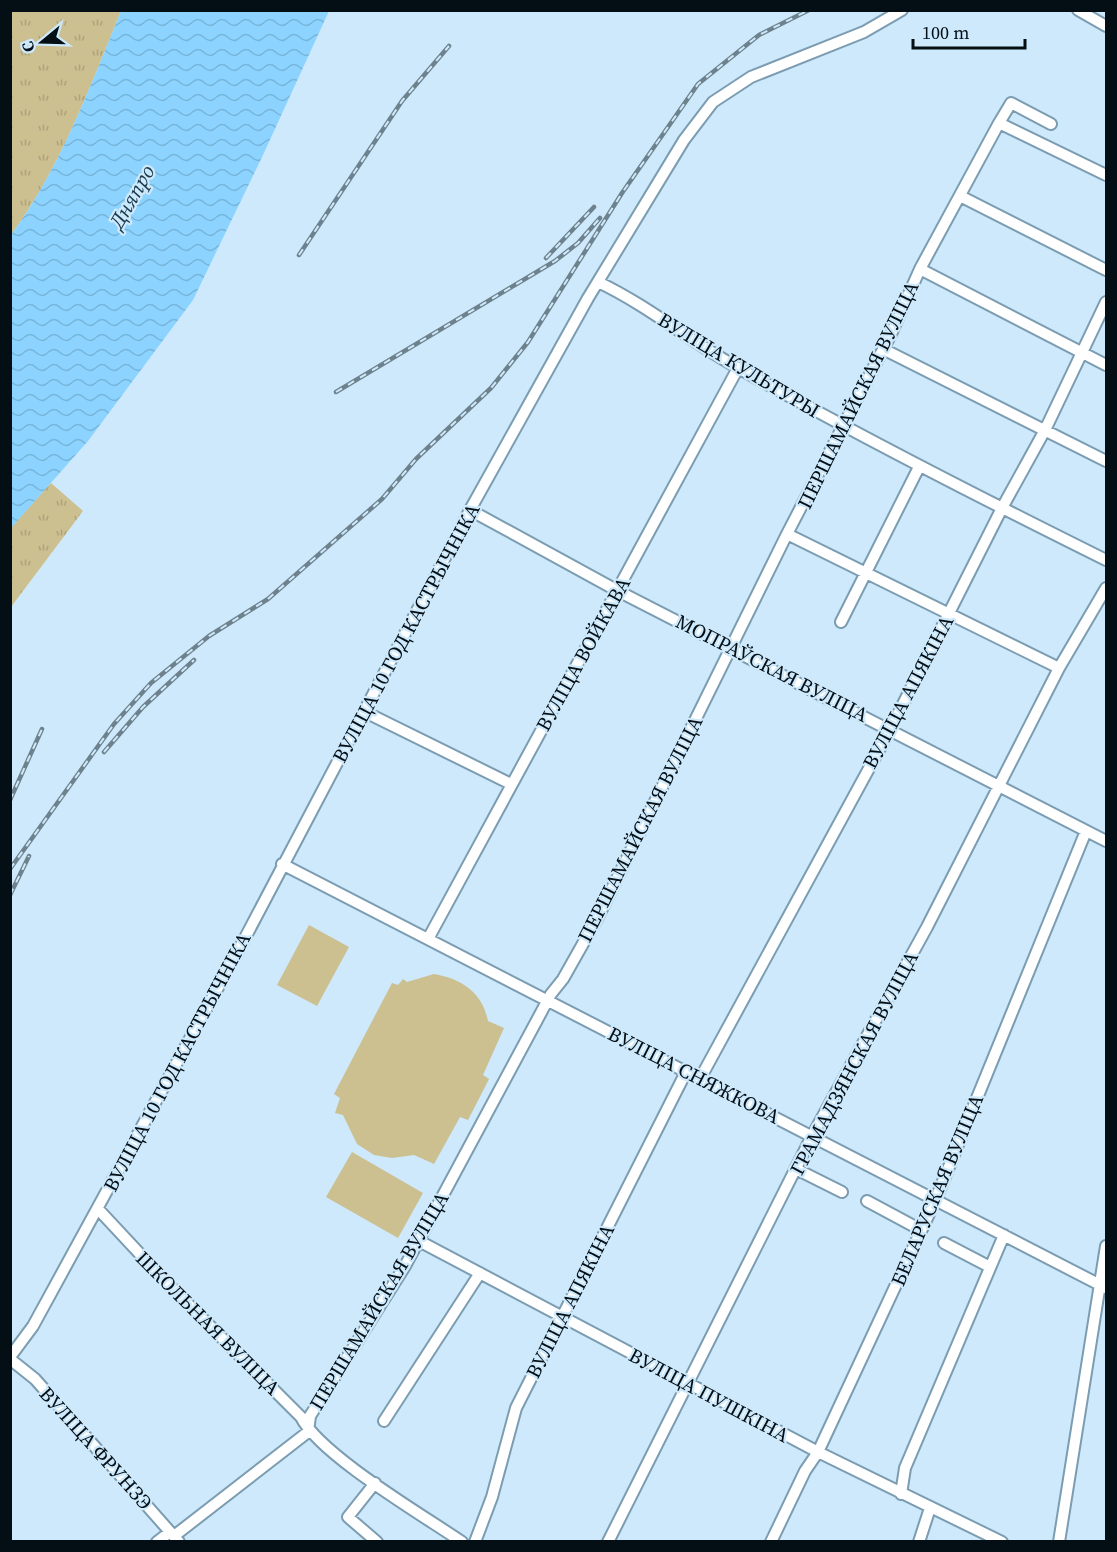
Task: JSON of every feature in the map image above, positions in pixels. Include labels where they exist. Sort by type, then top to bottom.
[{"type":"street","name":"ВУЛІЦА 10 ГОД КАСТРЫЧНІКА","points":[[10,1358],[33,1326],[98,1209],[365,712],[470,510],[598,282],[684,140],[713,102],[751,77],[864,32],[902,10]]},
{"type":"street","points":[[1078,10],[1107,27]]},
{"type":"street","name":"ПЕРШАМАЙСКАЯ ВУЛІЦА","points":[[157,1542],[174,1536],[308,1432],[310,1416],[419,1241],[547,1001],[563,979],[598,916],[787,534],[883,349],[920,270],[999,123],[1011,103],[1050,124]]},
{"type":"street","points":[[999,123],[1107,175]]},
{"type":"street","points":[[960,196],[1107,270]]},
{"type":"street","points":[[920,270],[1107,365]]},
{"type":"street","name":"ВУЛІЦА КУЛЬТУРЫ","points":[[598,282],[626,295],[738,368],[843,427],[1107,560]]},
{"type":"street","name":"ВУЛІЦА АПЯКІНА","points":[[701,1077],[891,728],[1002,508],[1045,430],[1080,352],[1107,302]]},
{"type":"street","points":[[883,349],[1107,461]]},
{"type":"street","name":"ВУЛІЦА ВОЙКАВА","points":[[428,939],[738,368]]},
{"type":"street","points":[[841,622],[919,467]]},
{"type":"street","name":"МОПРАЎСКАЯ ВУЛІЦА","points":[[470,510],[618,591],[1107,840]]},
{"type":"street","points":[[787,534],[868,571],[1059,668]]},
{"type":"street","name":"ГРАМАДЗЯНСКАЯ ВУЛІЦА","points":[[608,1542],[812,1136],[927,927],[1059,668],[1107,588]]},
{"type":"street","points":[[365,712],[511,784]]},
{"type":"street","name":"БЕЛАРУСКАЯ ВУЛІЦА","points":[[771,1542],[805,1471],[818,1452],[935,1201],[1086,831]]},
{"type":"street","name":"ВУЛІЦА СНЯЖКОВА","points":[[282,864],[547,1001],[701,1077],[935,1201],[1103,1286]]},
{"type":"street","name":"ВУЛІЦА АПЯКІНА","points":[[475,1542],[492,1497],[516,1408],[687,1070]]},
{"type":"street","points":[[796,1169],[842,1192]]},
{"type":"street","points":[[867,1201],[921,1230]]},
{"type":"street","name":"ШКОЛЬНАЯ ВУЛІЦА","points":[[98,1209],[167,1283],[301,1417],[308,1432],[375,1483],[462,1542]]},
{"type":"street","points":[[901,1494],[905,1468],[1004,1235]]},
{"type":"street","name":"ВУЛІЦА ПУШКІНА","points":[[419,1241],[818,1452],[1002,1542]]},
{"type":"street","points":[[944,1243],[990,1268]]},
{"type":"street","points":[[1059,1542],[1103,1286],[1107,1246]]},
{"type":"street","points":[[384,1421],[480,1274]]},
{"type":"street","name":"ВУЛІЦА ФРУНЗЭ","points":[[10,1358],[35,1379],[174,1536]]},
{"type":"street","points":[[375,1483],[348,1517],[377,1542]]},
{"type":"street","points":[[919,1542],[930,1508]]},
{"type":"green space","points":[[11,11],[121,11],[73,127],[29,210],[11,235]]},
{"type":"green space","points":[[51,483],[83,511],[11,607],[10,528]]},
{"type":"green space","points":[[309,925],[349,947],[317,1006],[277,985]]},
{"type":"green space","points":[[434,974],[462,983],[481,1002],[488,1021],[504,1028],[483,1075],[489,1079],[468,1120],[460,1117],[434,1164],[414,1155],[392,1158],[374,1155],[357,1144],[343,1115],[335,1113],[340,1098],[334,1094],[392,983],[398,985],[403,979],[407,982]]},
{"type":"green space","points":[[352,1152],[423,1193],[398,1238],[326,1197]]},
{"type":"water","name":"Дняпро","points":[[121,11],[329,11],[193,300],[88,441],[11,528],[11,235],[29,210],[73,127]]},
{"type":"railway","points":[[10,869],[114,724],[151,683],[209,636],[268,599],[382,499],[416,459],[491,388],[528,342],[622,193],[698,84],[759,35],[809,10]]},
{"type":"railway","points":[[299,255],[402,101],[449,46]]},
{"type":"railway","points":[[546,258],[594,207]]},
{"type":"railway","points":[[336,392],[555,261],[578,243],[600,218]]},
{"type":"railway","points":[[104,752],[143,707],[194,660]]},
{"type":"railway","points":[[10,800],[42,729]]},
{"type":"railway","points":[[10,895],[29,856]]}]
